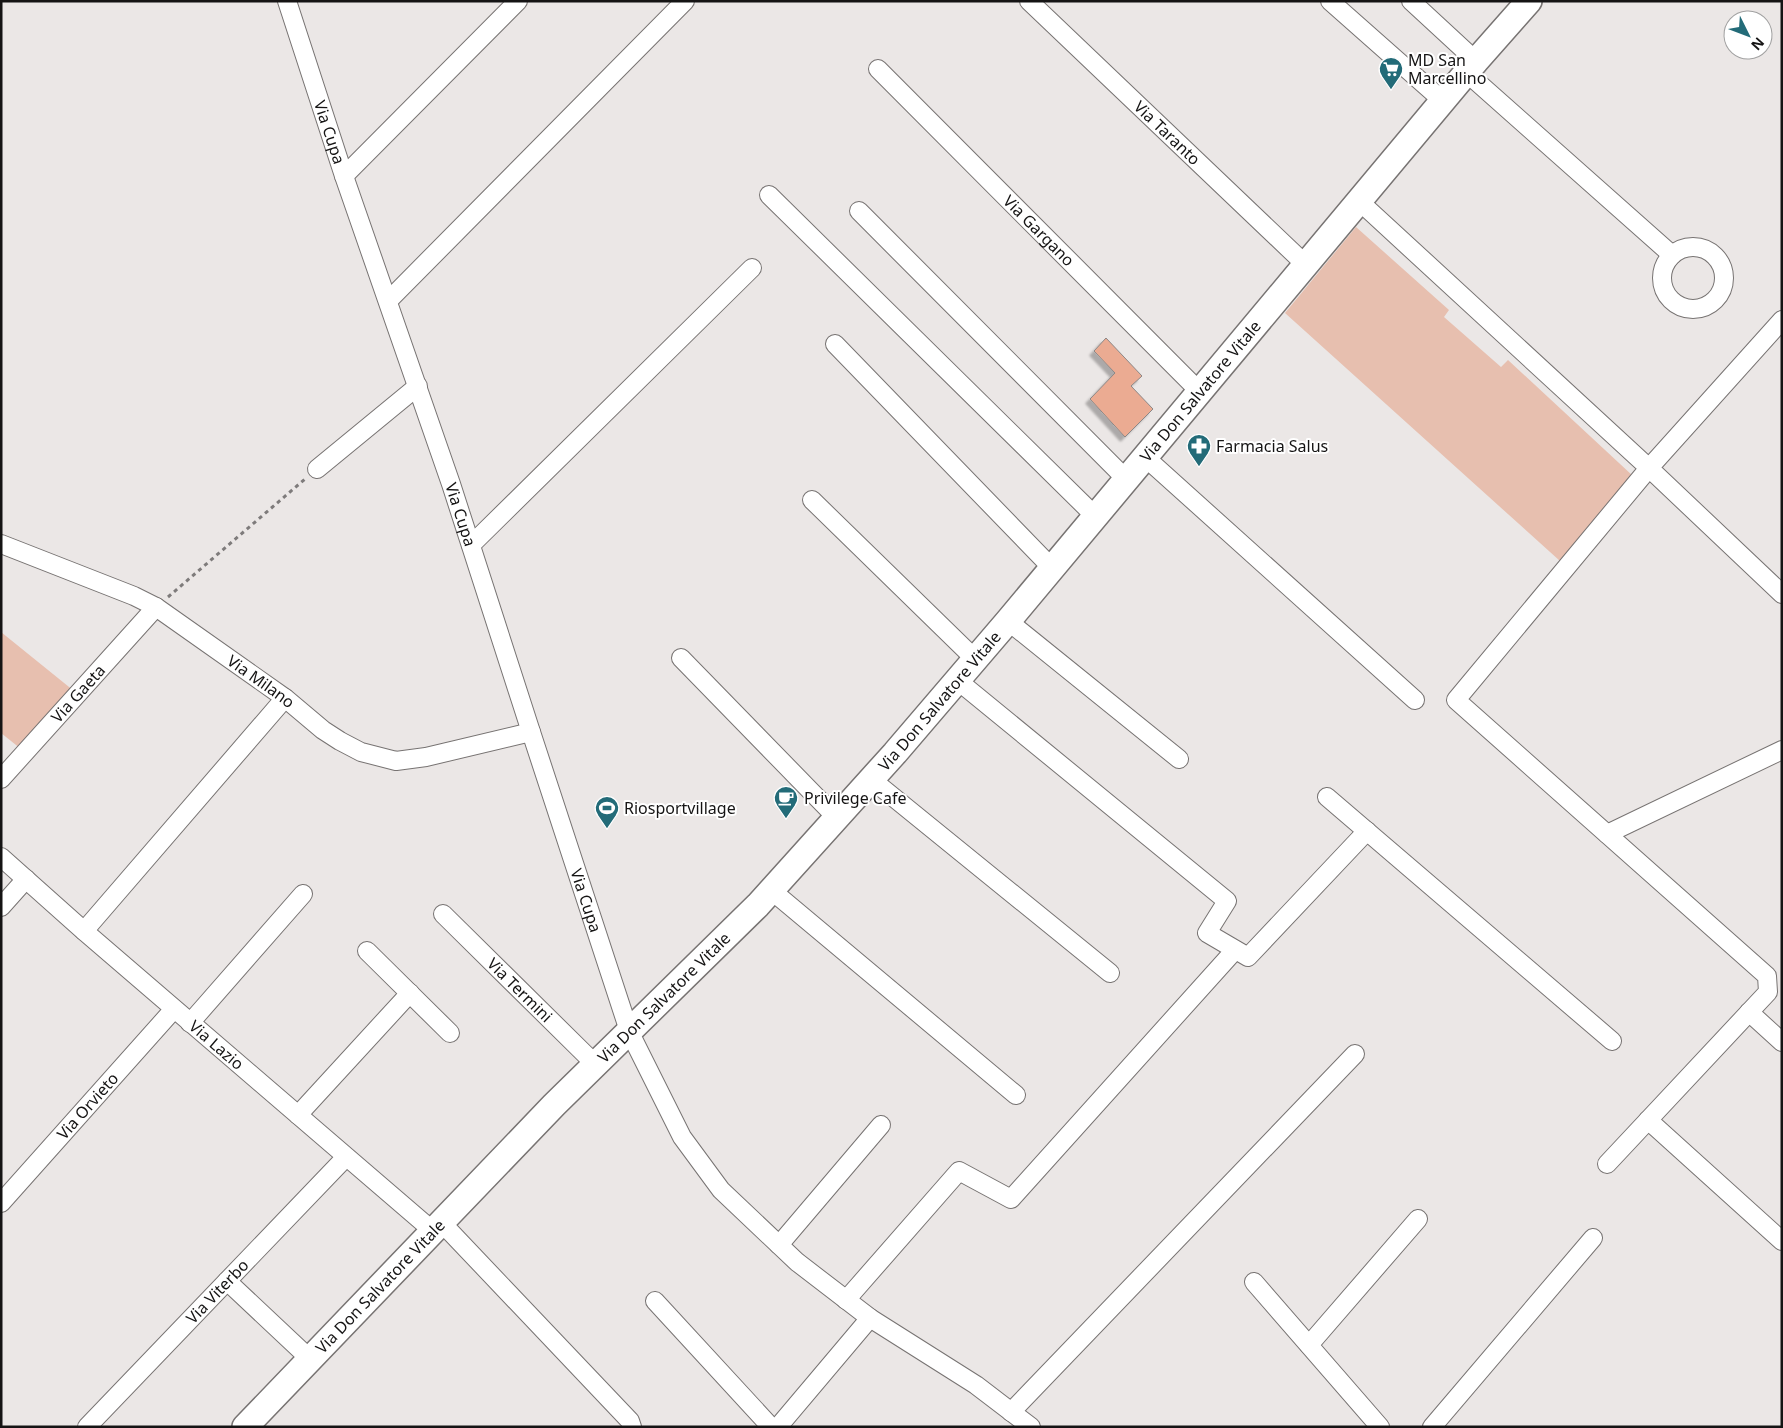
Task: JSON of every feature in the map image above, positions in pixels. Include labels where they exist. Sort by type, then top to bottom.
[{"type":"street","name":"Via Cupa","points":[[287,1],[344,176],[418,386],[630,1030],[682,1137],[720,1190],[797,1262],[870,1318],[976,1386],[1031,1427]]},
{"type":"street","points":[[344,176],[518,1]]},
{"type":"street","points":[[388,301],[685,1]]},
{"type":"street","name":"Via Taranto","points":[[1029,1],[1306,264]]},
{"type":"street","points":[[1330,1],[1443,101]]},
{"type":"street","points":[[1411,1],[1471,67],[1672,255]]},
{"type":"street","name":"Via Don Salvatore Vitale","points":[[245,1427],[554,1105],[771,890],[871,779],[1008,621],[1471,67],[1530,1]]},
{"type":"street","name":"Via Gargano","points":[[878,69],[1200,392]]},
{"type":"street","points":[[769,195],[1096,517]]},
{"type":"street","points":[[1359,201],[1649,468],[1782,594]]},
{"type":"street","points":[[859,211],[1127,480]]},
{"type":"street","points":[[471,545],[752,268]]},
{"type":"street","points":[[1607,1164],[1768,992],[1767,976],[1456,700],[1649,468],[1782,320]]},
{"type":"street","points":[[835,344],[1052,568]]},
{"type":"street","points":[[317,469],[418,386]]},
{"type":"street","points":[[1146,458],[1416,700]]},
{"type":"street","points":[[812,500],[975,659]]},
{"type":"street","name":"Via Milano","points":[[1,544],[134,596],[156,608],[285,698],[324,730],[361,752],[396,761],[426,757],[531,732]]},
{"type":"street","name":"Via Gaeta","points":[[1,780],[156,608]]},
{"type":"street","points":[[1008,621],[1179,759]]},
{"type":"street","points":[[681,658],[836,817]]},
{"type":"street","points":[[957,680],[1227,902],[1207,933],[1248,957],[1367,831]]},
{"type":"street","points":[[84,931],[285,698]]},
{"type":"street","points":[[1607,834],[1782,750]]},
{"type":"street","points":[[871,779],[1110,973]]},
{"type":"street","points":[[1327,797],[1612,1041]]},
{"type":"street","name":"Via Lazio","points":[[1,857],[346,1157],[437,1227],[595,1383],[630,1421],[632,1427]]},
{"type":"street","points":[[1,907],[26,879]]},
{"type":"street","points":[[771,890],[1016,1095]]},
{"type":"street","points":[[190,1023],[302,894]]},
{"type":"street","name":"Via Termini","points":[[443,914],[595,1064]]},
{"type":"street","points":[[367,950],[450,1033]]},
{"type":"street","points":[[846,1300],[959,1171],[1011,1199],[1235,950]]},
{"type":"street","points":[[298,1115],[410,992]]},
{"type":"street","name":"Via Orvieto","points":[[1,1203],[174,1009]]},
{"type":"street","points":[[1749,1012],[1782,1042]]},
{"type":"street","points":[[1011,1412],[1355,1054]]},
{"type":"street","points":[[1648,1120],[1782,1241]]},
{"type":"street","points":[[779,1245],[881,1125]]},
{"type":"street","name":"Via Viterbo","points":[[87,1427],[346,1157]]},
{"type":"street","points":[[1309,1345],[1418,1219]]},
{"type":"street","points":[[1432,1427],[1593,1238]]},
{"type":"street","points":[[227,1281],[310,1359]]},
{"type":"street","points":[[1254,1282],[1380,1427]]},
{"type":"street","points":[[655,1301],[771,1427]]},
{"type":"street","points":[[778,1427],[870,1318]]},
{"type":"path","points":[[156,608],[317,469]]},
{"type":"shaded area","points":[[1356,227],[1449,310],[1444,317],[1501,367],[1508,360],[1633,476],[1560,561],[1285,313]]},
{"type":"shaded area","points":[[1,632],[74,691],[21,749],[1,733]]},
{"type":"building","points":[[1106,338],[1142,376],[1131,386],[1153,409],[1125,437],[1090,399],[1115,373],[1094,351]]},
{"type":"place","name":"MD San Marcellino","points":[[1391,90]]},
{"type":"place","name":"Farmacia Salus","points":[[1199,467]]},
{"type":"place","name":"Privilege Cafe","points":[[786,819]]},
{"type":"place","name":"Riosportvillage","points":[[607,829]]}]
